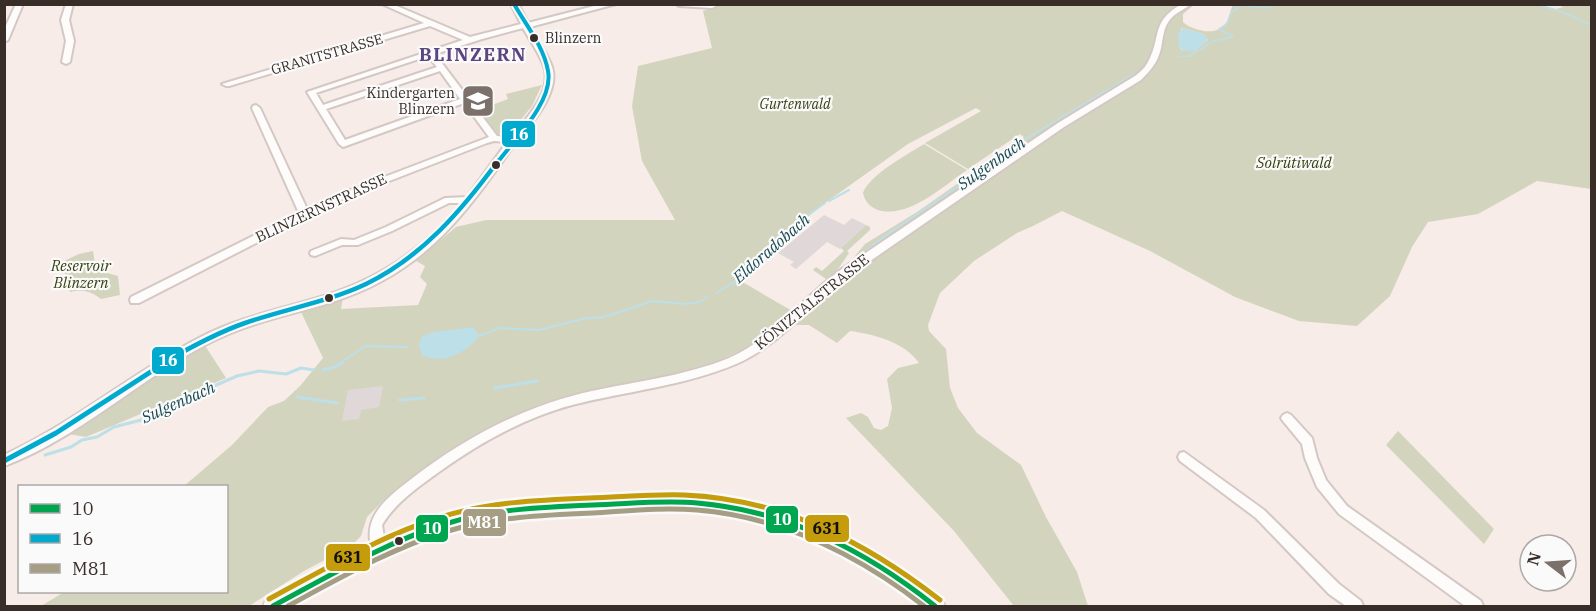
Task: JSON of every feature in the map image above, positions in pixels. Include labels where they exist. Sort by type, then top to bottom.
[{"type":"street","points":[[4,40],[20,4]]},
{"type":"street","points":[[66,62],[70,41],[65,20],[70,4]]},
{"type":"street","points":[[385,4],[470,40]]},
{"type":"street","points":[[4,461],[70,428],[157,368],[207,338],[244,323],[340,294],[390,272],[417,255],[440,236],[470,200],[543,98],[549,78],[548,67],[514,4]]},
{"type":"street","points":[[465,100],[343,144],[312,92],[470,40],[613,4]]},
{"type":"street","points":[[679,4],[712,6]]},
{"type":"street","name":"KÖNIZTALSTRASSE","points":[[379,550],[376,525],[390,504],[446,460],[508,424],[558,405],[717,367],[765,344],[840,276],[1059,126],[1140,76],[1153,62],[1159,30],[1164,19],[1188,4]]},
{"type":"street","name":"GRANITSTRASSE","points":[[226,84],[429,24]]},
{"type":"street","points":[[430,53],[494,138]]},
{"type":"street","points":[[321,108],[442,68]]},
{"type":"street","points":[[256,108],[304,213]]},
{"type":"street","name":"BLINZERNSTRASSE","points":[[135,300],[304,213],[366,186],[494,138],[514,140]]},
{"type":"street","points":[[315,253],[341,242],[355,243],[447,200],[470,200]]},
{"type":"street","points":[[1287,418],[1308,442],[1311,458],[1321,483],[1343,510],[1476,606]]},
{"type":"street","points":[[1184,457],[1260,514],[1334,589],[1356,606]]},
{"type":"street","points":[[273,606],[379,550],[447,524],[491,513],[583,505],[670,502],[710,504],[775,515],[836,539],[896,574],[935,606]]},
{"type":"green space","points":[[723,4],[1195,4],[1183,14],[1183,22],[1205,31],[1222,27],[1233,5],[1246,4],[1537,4],[1556,9],[1563,7],[1559,5],[1591,5],[1591,189],[1537,181],[1478,214],[1428,222],[1412,247],[1390,296],[1357,326],[1299,321],[1235,297],[1150,251],[1062,211],[1017,233],[974,261],[940,293],[928,325],[929,331],[946,349],[950,388],[958,408],[977,433],[1021,465],[1046,517],[1077,572],[1088,606],[1014,606],[954,531],[846,418],[861,413],[868,417],[874,428],[881,430],[888,426],[892,408],[887,379],[898,368],[919,363],[913,356],[897,344],[869,334],[850,331],[837,343],[809,325],[793,325],[861,261],[855,256],[865,244],[917,212],[1024,137],[1020,134],[968,169],[925,143],[981,111],[976,108],[908,144],[825,203],[744,269],[739,280],[794,312],[755,344],[696,369],[556,400],[483,431],[436,460],[383,501],[367,517],[361,536],[351,546],[304,571],[249,606],[41,606],[62,593],[228,593],[228,485],[185,485],[232,445],[268,407],[284,401],[323,358],[300,310],[343,297],[341,309],[418,305],[427,284],[420,277],[425,266],[416,261],[456,227],[486,220],[675,220],[642,161],[632,106],[638,66],[712,48],[703,11]],"holes":[[[1181,29],[1203,34],[1208,40],[1194,51],[1183,51],[1180,48]]]},
{"type":"green space","points":[[542,85],[532,106],[511,132],[498,134],[479,110],[508,99],[506,94]]},
{"type":"green space","points":[[924,144],[967,170],[913,206],[890,212],[870,206],[863,193],[873,179]]},
{"type":"green space","points":[[866,225],[870,227],[870,230],[847,251],[849,253],[836,272],[826,279],[813,270],[816,267],[822,271],[844,251],[841,248]]},
{"type":"green space","name":"Reservoir Blinzern","points":[[93,251],[96,270],[118,276],[120,295],[101,299],[87,291],[70,292],[62,262],[79,254]]},
{"type":"green space","points":[[204,344],[226,378],[86,437],[69,434],[160,371]]},
{"type":"green space","points":[[1398,431],[1494,529],[1484,544],[1386,445]]},
{"type":"water","points":[[1183,28],[1203,34],[1208,40],[1194,51],[1183,51],[1179,46],[1178,34]]},
{"type":"water","points":[[474,327],[479,336],[468,348],[454,356],[438,359],[422,355],[419,346],[422,336],[434,332]]},
{"type":"building","points":[[824,215],[844,225],[852,218],[866,225],[840,249],[827,242],[796,269],[790,265],[794,262],[778,253]]},
{"type":"building","points":[[383,386],[379,407],[361,410],[359,419],[342,421],[348,390]]},
{"type":"waterway","name":"Sulgenbach","points":[[1178,57],[1190,56],[1213,41],[1233,37],[1219,29],[1227,24],[1231,12],[1238,9],[1234,5],[1270,8],[1272,4]]},
{"type":"waterway","points":[[1534,4],[1562,12],[1592,25]]},
{"type":"waterway","name":"Sulgenbach","points":[[992,163],[1017,144],[1134,74]]},
{"type":"waterway","name":"Sulgenbach","points":[[852,261],[994,161]]},
{"type":"waterway","name":"Eldoradobach","points":[[829,201],[849,190]]},
{"type":"waterway","name":"Eldoradobach","points":[[716,293],[738,280],[742,271],[789,229],[825,203]]},
{"type":"waterway","name":"Sulgenbach","points":[[479,336],[500,328],[539,330],[582,319],[604,317],[652,301],[687,304],[700,302],[707,297]]},
{"type":"waterway","name":"Sulgenbach","points":[[340,363],[366,346],[407,347]]},
{"type":"waterway","name":"Sulgenbach","points":[[323,370],[343,362]]},
{"type":"waterway","name":"Sulgenbach","points":[[45,455],[71,447],[82,440],[97,437],[114,427],[145,419],[163,408],[237,376],[259,371],[286,374],[301,368],[314,370]]},
{"type":"waterway","points":[[494,388],[537,381]]},
{"type":"waterway","points":[[297,397],[337,403]]},
{"type":"waterway","points":[[399,400],[424,398]]},
{"type":"transit line","name":"16","points":[[4,461],[56,433],[155,368],[207,339],[246,323],[327,299],[366,284],[411,257],[430,241],[448,224],[480,186],[535,113],[545,96],[549,78],[545,61],[514,4]]},
{"type":"transit line","name":"631","points":[[269,599],[375,544],[419,525],[459,512],[534,501],[671,495],[733,500],[797,516],[857,543],[913,579],[940,600]]},
{"type":"transit line","name":"10","points":[[273,606],[379,550],[463,519],[537,508],[672,502],[731,507],[795,523],[825,535],[882,566],[935,606]]},
{"type":"transit line","name":"M81","points":[[288,606],[386,555],[427,538],[466,526],[538,516],[671,509],[697,510],[759,520],[818,540],[873,569],[924,606]]},
{"type":"place","name":"Blinzern","points":[[534,38]]},
{"type":"place","name":"Kindergarten Blinzern","points":[[478,101]]},
{"type":"district","name":"BLINZERN","points":[[473,55]]},
{"type":"park label","name":"Gurtenwald","points":[[795,104]]},
{"type":"park label","name":"Solrütiwald","points":[[1294,163]]}]
